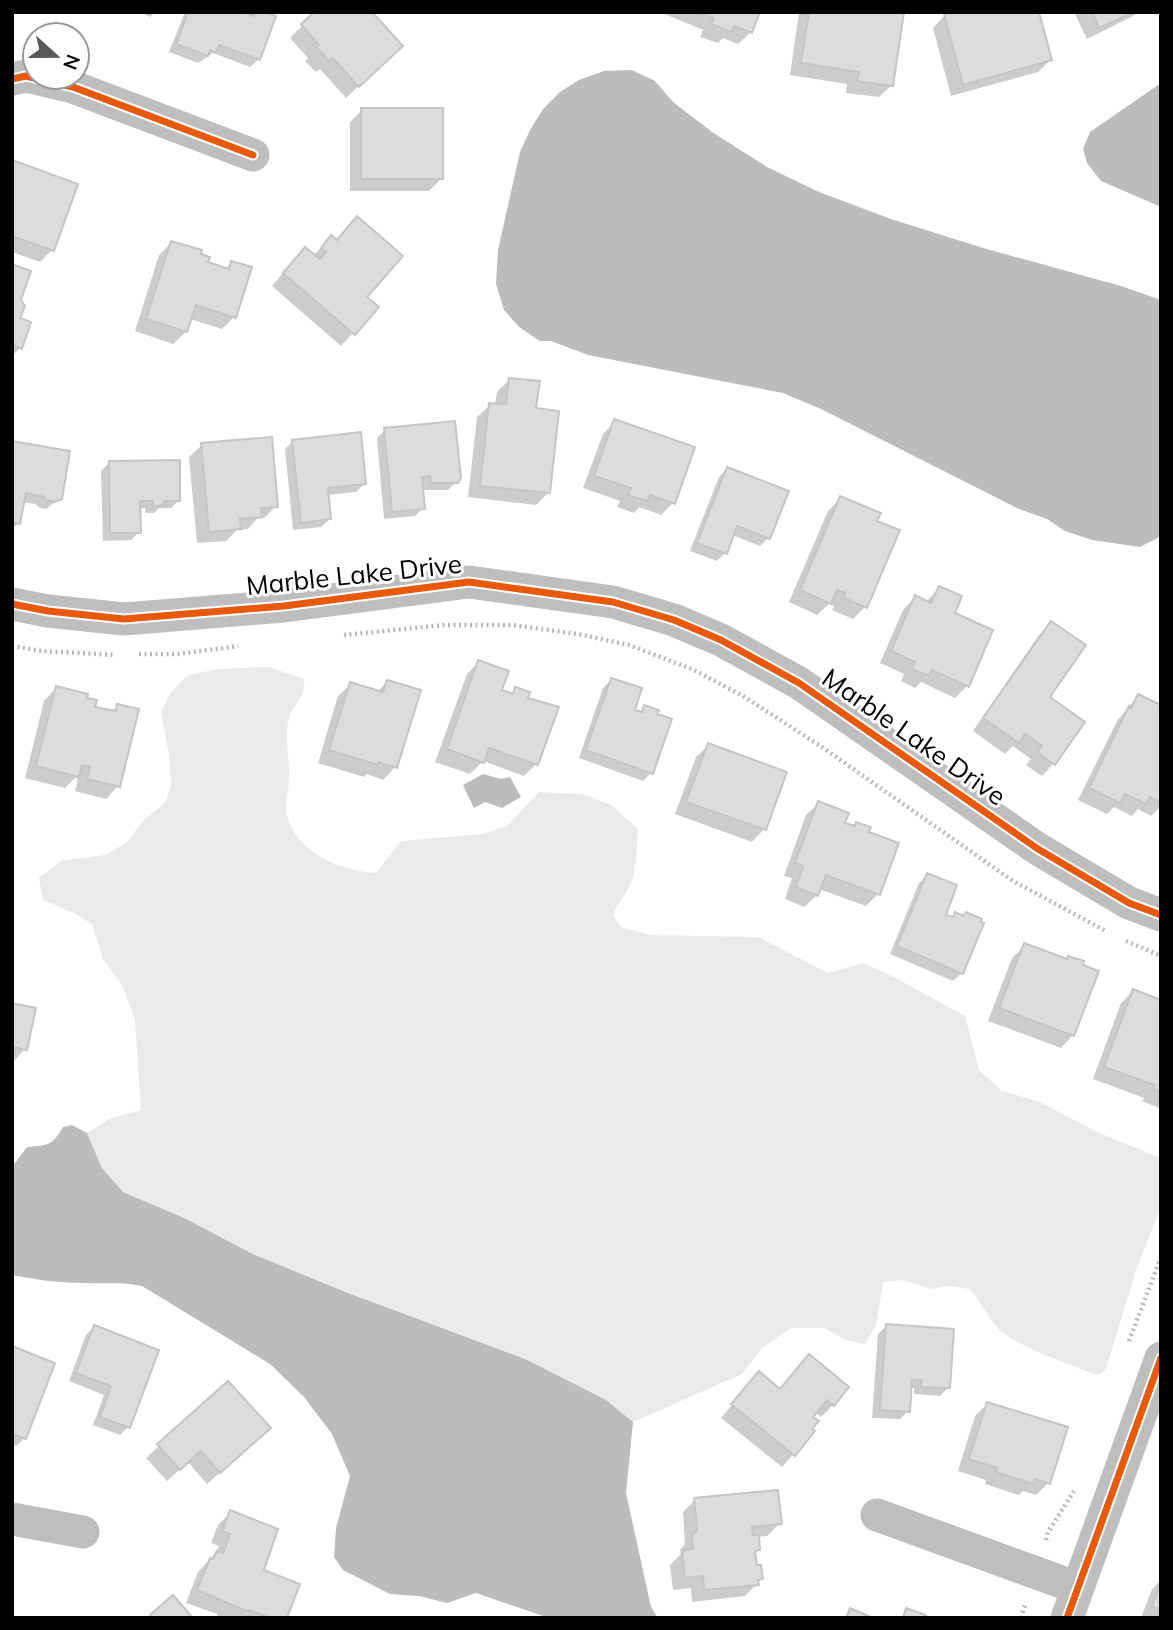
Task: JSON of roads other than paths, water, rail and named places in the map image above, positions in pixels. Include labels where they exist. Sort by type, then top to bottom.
[{"type":"street","points":[[12,79],[26,76],[73,87],[253,155]]},
{"type":"street","name":"Marble Lake Drive","points":[[12,604],[48,611],[124,619],[284,606],[469,582],[613,603],[674,620],[709,635],[799,683],[1038,849],[1129,903],[1161,915]]},
{"type":"street","points":[[877,1515],[1036,1572],[1072,1603],[1161,1357]]},
{"type":"street","points":[[12,1518],[83,1532]]}]
